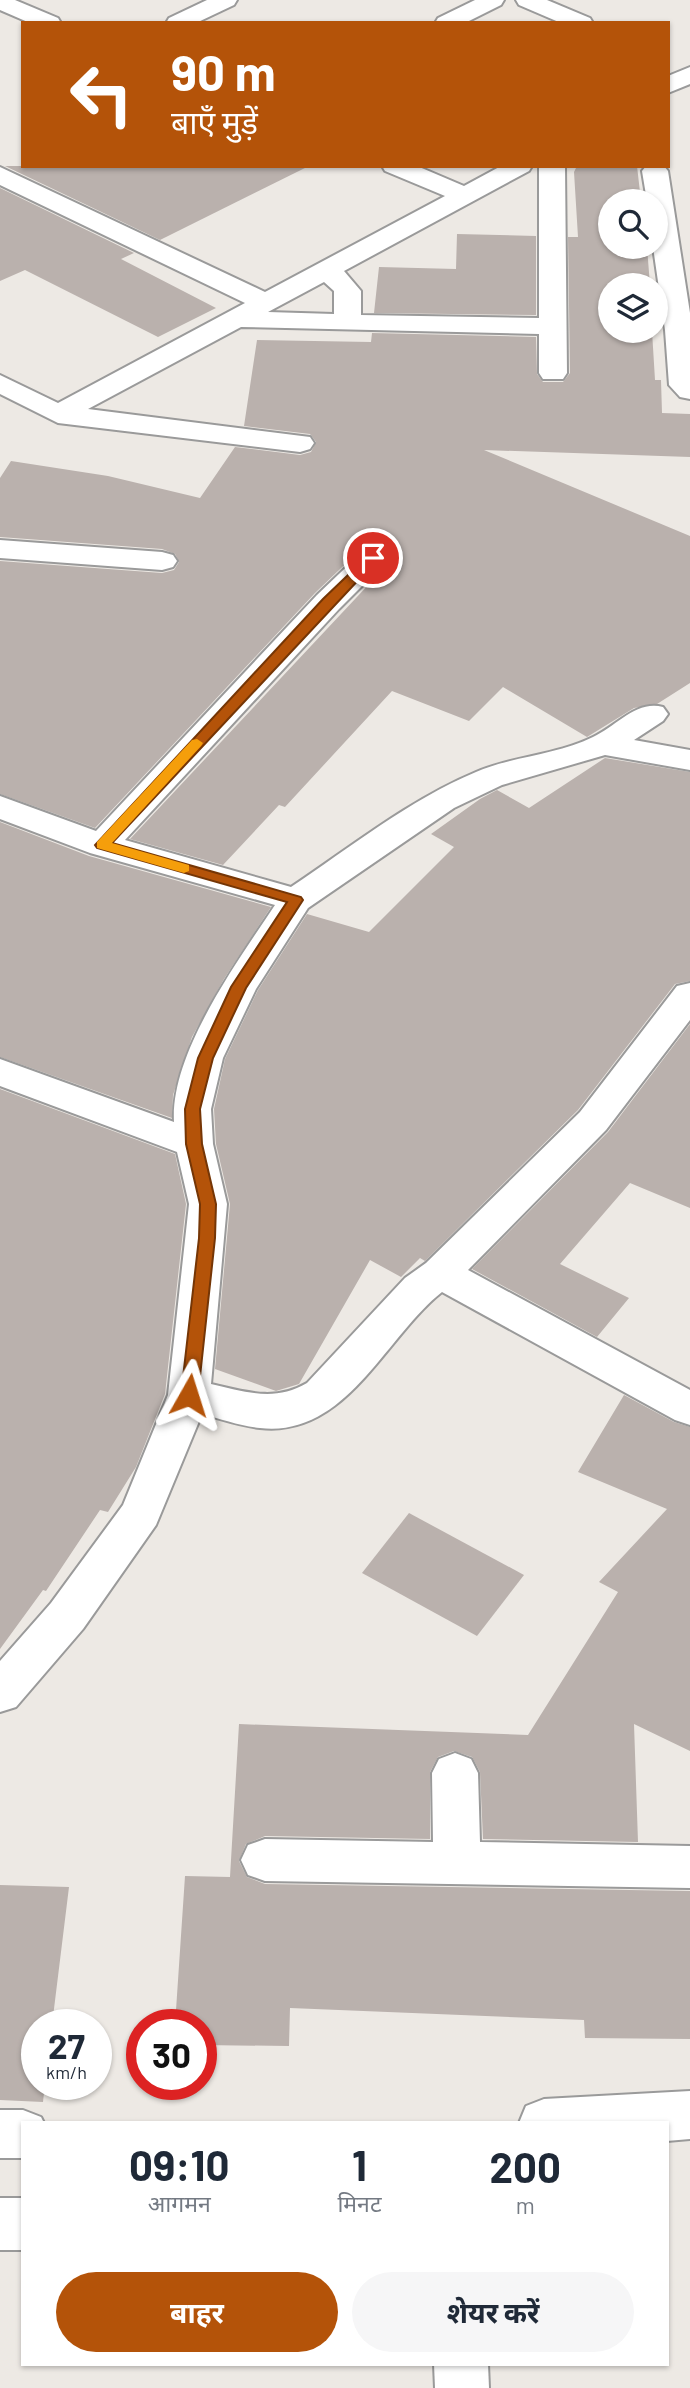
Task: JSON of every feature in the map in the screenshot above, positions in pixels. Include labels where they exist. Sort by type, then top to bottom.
[{"type":"street","points":[[181,21],[226,0]]},
{"type":"street","points":[[450,21],[493,0]]},
{"type":"street","points":[[527,0],[577,21]]},
{"type":"street","points":[[0,2],[45,21]]},
{"type":"street","points":[[670,60],[685,76]]},
{"type":"street","points":[[399,168],[465,195]]},
{"type":"street","points":[[58,414],[516,168]]},
{"type":"street","points":[[552,168],[553,373]]},
{"type":"street","points":[[654,171],[684,328],[683,385],[690,391]]},
{"type":"street","points":[[0,175],[264,302]]},
{"type":"street","points":[[324,270],[345,282],[350,294],[347,323]]},
{"type":"street","points":[[234,318],[347,323],[552,326]]},
{"type":"street","points":[[0,383],[58,414],[300,443]]},
{"type":"street","points":[[0,549],[162,561]]},
{"type":"street","points":[[102,845],[328,602],[373,558]]},
{"type":"street","points":[[0,1693],[67,1616],[141,1513],[189,1395],[208,1226],[208,1204],[194,1144],[192,1109],[205,1058],[239,987],[296,900],[442,802],[490,778],[604,745],[652,714]]},
{"type":"street","points":[[604,745],[690,760]]},
{"type":"street","points":[[0,807],[102,845],[296,900]]},
{"type":"street","points":[[189,1395],[261,1412],[299,1408],[322,1394],[419,1289],[440,1273],[593,1121],[690,995]]},
{"type":"street","points":[[0,1072],[194,1144]]},
{"type":"street","points":[[440,1273],[690,1409]]},
{"type":"street","points":[[455,1773],[457,1864]]},
{"type":"street","points":[[265,1860],[690,1867]]},
{"type":"street","points":[[580,2121],[690,2115]]},
{"type":"street","points":[[0,2134],[21,2134]]},
{"type":"street","points":[[0,2224],[21,2224]]},
{"type":"street","points":[[461,2366],[462,2388]]},
{"type":"building","points":[[5,166],[305,168],[160,240]]},
{"type":"building","points":[[576,168],[637,168],[640,189],[598,189],[598,259],[648,259],[649,273],[598,273],[598,343],[653,343],[655,380],[661,380],[662,413],[690,414],[690,457],[484,450],[690,536],[690,683],[657,704],[634,708],[587,737],[503,687],[469,721],[392,691],[285,807],[279,805],[223,865],[130,839],[386,566],[390,559],[386,551],[372,546],[360,550],[315,593],[95,828],[0,794],[0,561],[162,573],[174,570],[179,562],[175,554],[162,549],[0,537],[0,478],[11,461],[108,476],[200,498],[235,447],[300,455],[311,452],[316,442],[310,434],[244,426],[257,340],[371,342],[372,333],[536,337],[537,374],[543,382],[563,382],[570,373],[568,237],[578,237],[574,172]]},
{"type":"building","points":[[0,188],[134,253],[121,259],[216,308],[158,337],[25,270],[0,281]]},
{"type":"building","points":[[457,234],[536,236],[536,315],[374,313],[379,267],[456,269]]},
{"type":"building","points":[[605,758],[690,772],[690,981],[675,984],[578,1110],[425,1261],[420,1258],[401,1277],[370,1260],[299,1384],[276,1391],[215,1369],[230,1204],[216,1144],[214,1109],[225,1059],[258,990],[307,914],[369,932],[454,847],[431,834],[497,790],[529,808]]},
{"type":"building","points":[[0,822],[89,856],[271,907],[224,979],[192,1037],[173,1095],[172,1118],[0,1057]]},
{"type":"building","points":[[690,1024],[690,1208],[630,1183],[560,1264],[629,1298],[597,1337],[472,1269],[608,1132]]},
{"type":"building","points":[[0,1089],[175,1154],[186,1204],[165,1394],[136,1467],[108,1512],[100,1510],[46,1591],[43,1590],[0,1649]]},
{"type":"building","points":[[624,1395],[674,1422],[690,1427],[690,1751],[634,1724],[638,1842],[483,1839],[480,1772],[472,1757],[454,1751],[438,1757],[430,1772],[430,1839],[265,1836],[246,1844],[239,1861],[247,1877],[265,1884],[690,1891],[690,2039],[585,2038],[584,2020],[290,2008],[289,2046],[217,2045],[217,2009],[176,2009],[185,1876],[230,1877],[239,1724],[528,1735],[618,1592],[599,1582],[667,1509],[578,1472]]},
{"type":"building","points":[[409,1513],[524,1575],[477,1636],[362,1573]]},
{"type":"building","points":[[0,1885],[69,1887],[54,2009],[21,2009],[21,2100],[43,2102],[0,2100]]},
{"type":"slow traffic","points":[[184,868],[102,845],[197,743]]},
{"type":"route","points":[[189,1395],[207,1238],[208,1204],[194,1144],[192,1109],[205,1058],[239,987],[296,900],[102,845],[328,602],[373,558]]}]
